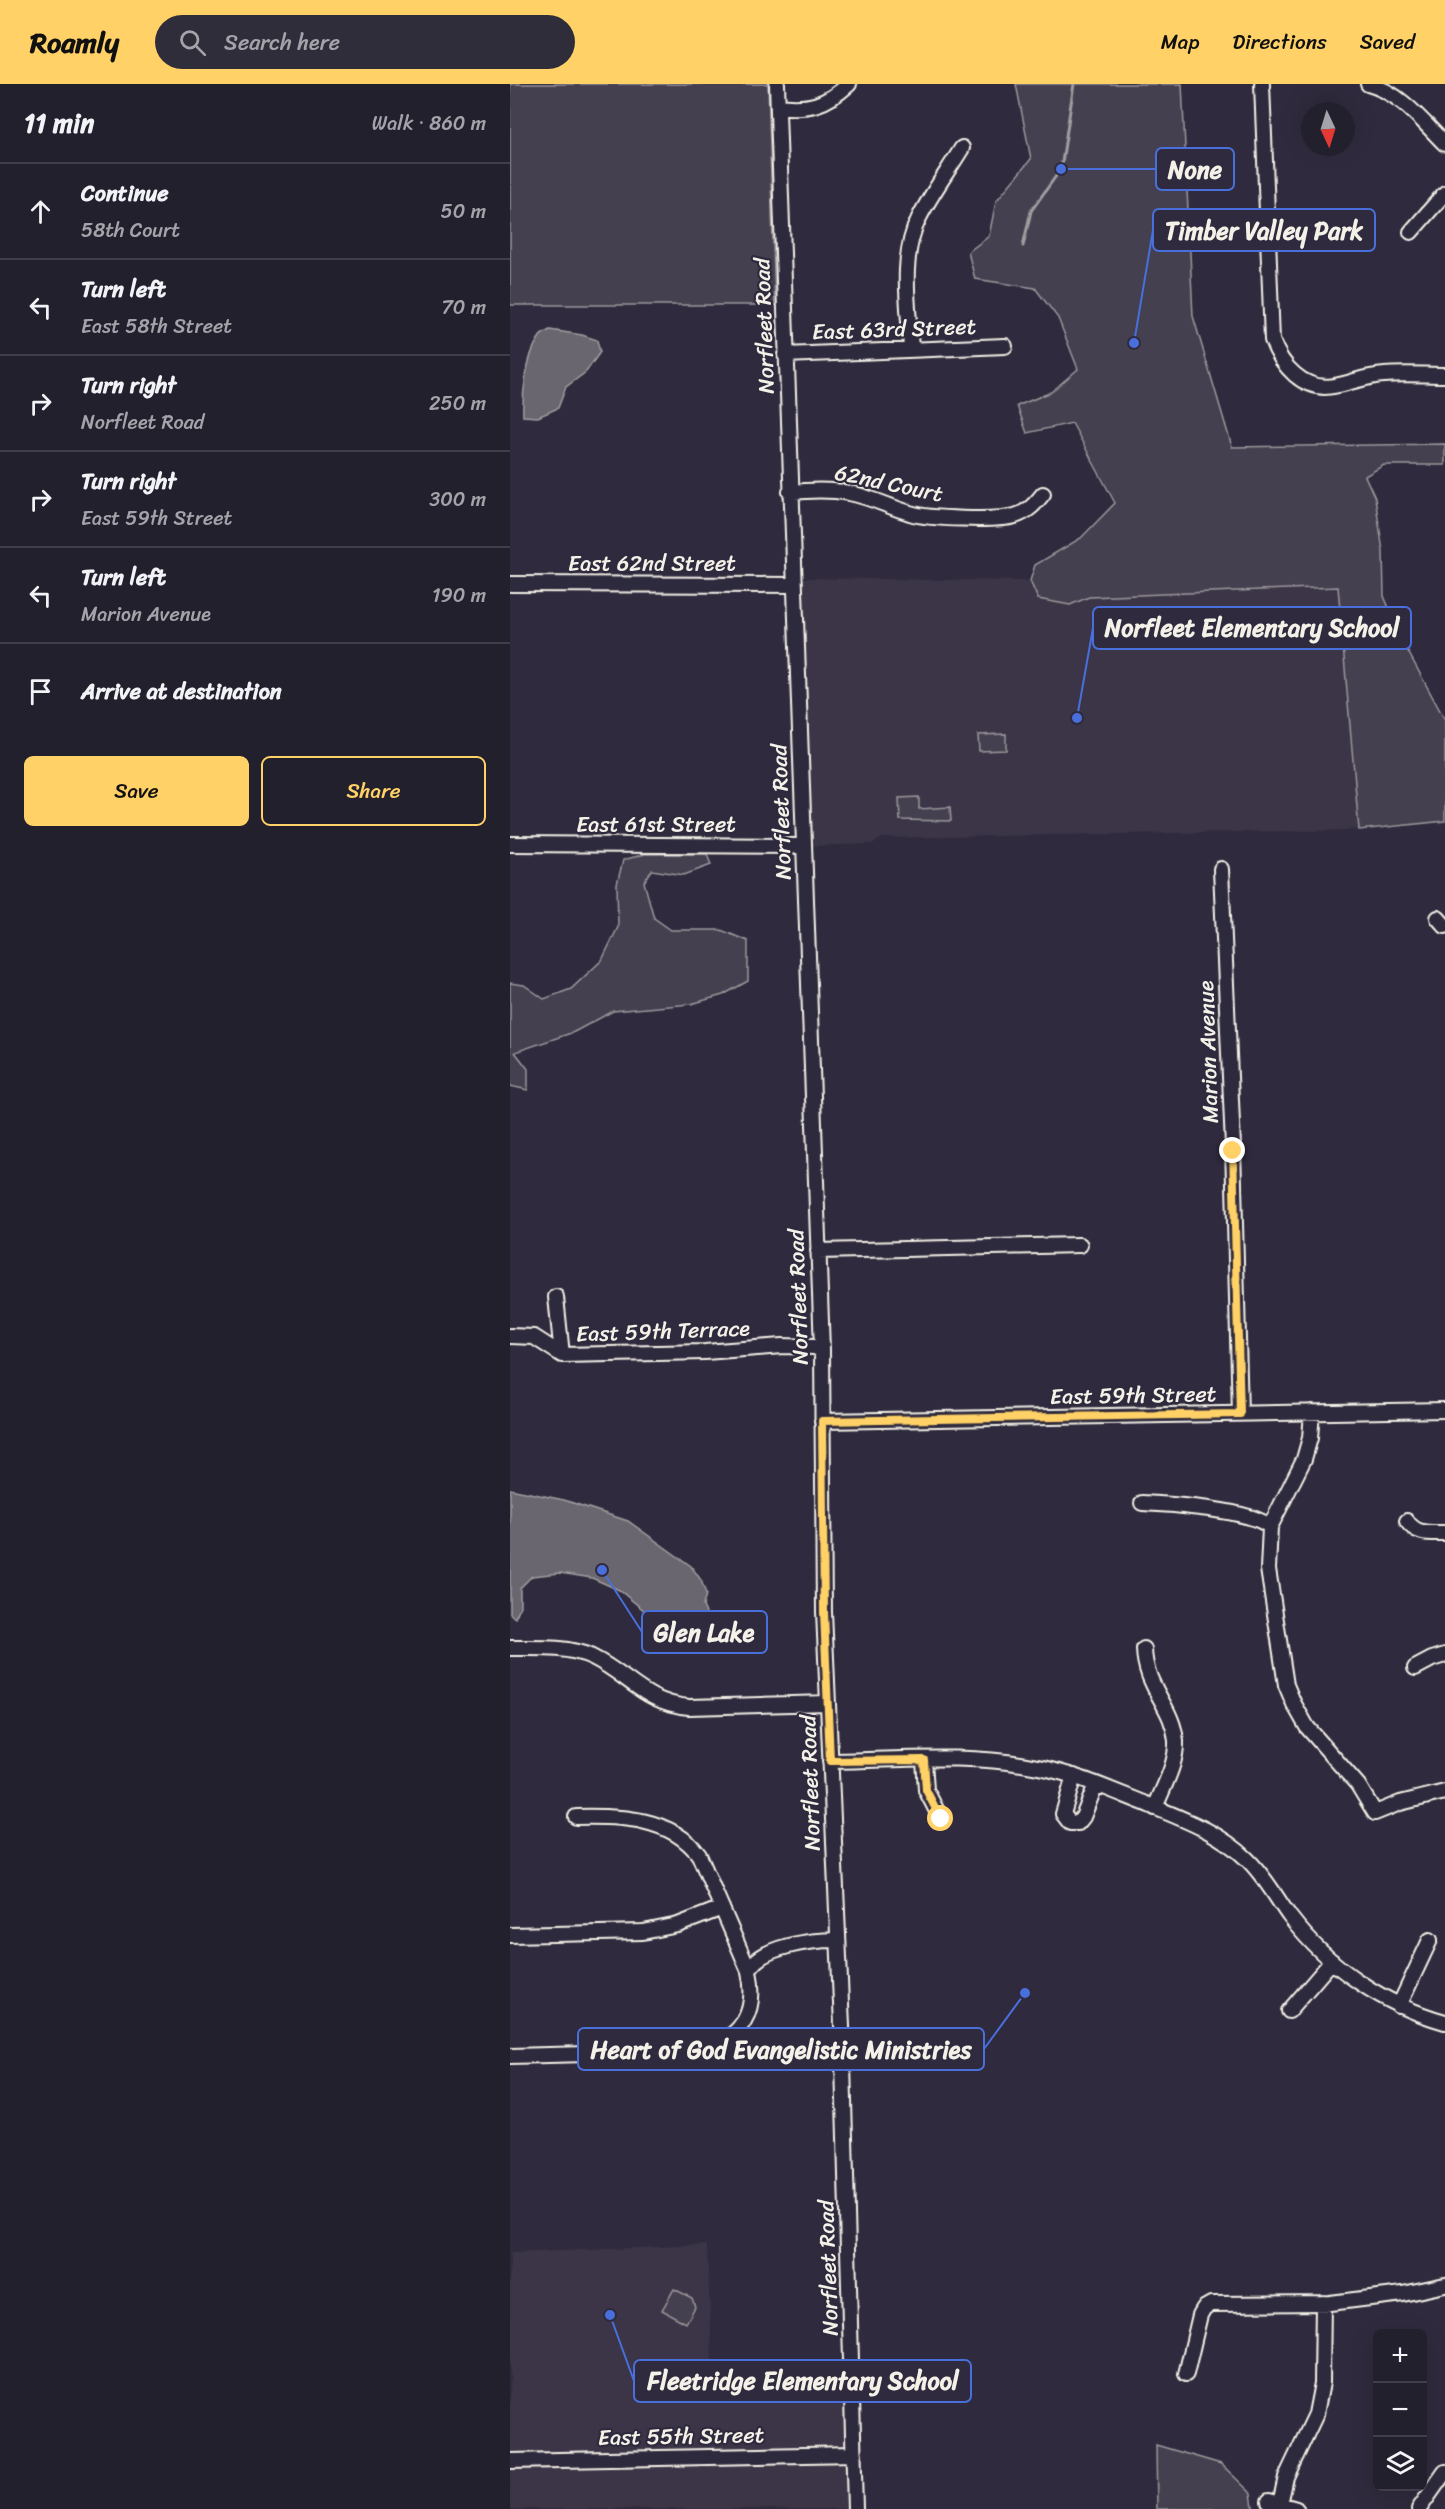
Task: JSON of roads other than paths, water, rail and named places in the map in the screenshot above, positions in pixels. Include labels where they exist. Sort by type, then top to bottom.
[{"type":"street","name":"Norfleet Road","points":[[777,84],[793,585],[822,1350],[824,1612],[843,2049],[855,2509]]},
{"type":"street","points":[[778,106],[797,108],[816,105],[834,97],[849,84]]},
{"type":"street","points":[[1263,84],[1272,339],[1278,355],[1287,369],[1306,383],[1322,387],[1385,374],[1445,375]]},
{"type":"street","points":[[1376,85],[1404,103],[1445,144]]},
{"type":"street","points":[[911,350],[906,274],[910,241],[918,219],[962,148]]},
{"type":"street","points":[[1412,232],[1445,193]]},
{"type":"street","name":"East 63rd Street","points":[[785,355],[1005,346]]},
{"type":"street","name":"62nd Court","points":[[790,492],[818,490],[847,492],[870,498],[910,514],[933,518],[1014,516],[1031,509],[1043,494]]},
{"type":"street","name":"East 62nd Street","points":[[510,584],[793,585]]},
{"type":"street","name":"East 61st Street","points":[[510,844],[803,846]]},
{"type":"street","name":"Marion Avenue","points":[[1221,869],[1233,1146],[1240,1414]]},
{"type":"street","points":[[818,1251],[1080,1245]]},
{"type":"street","points":[[556,1297],[562,1355]]},
{"type":"street","name":"East 59th Terrace","points":[[510,1336],[534,1337],[562,1355],[705,1352],[782,1347],[814,1347],[822,1350]]},
{"type":"street","name":"East 59th Street","points":[[822,1421],[1445,1410]]},
{"type":"street","points":[[1312,1412],[1310,1438],[1304,1459],[1270,1527],[1268,1569],[1286,1685],[1307,1727],[1323,1748],[1358,1785],[1375,1813],[1400,1803],[1445,1792]]},
{"type":"street","points":[[1142,1503],[1206,1508],[1250,1518],[1270,1527]]},
{"type":"street","points":[[1407,1521],[1412,1528],[1422,1533],[1445,1533]]},
{"type":"street","points":[[510,1648],[555,1648],[578,1652],[593,1658],[651,1697],[673,1706],[828,1703]]},
{"type":"street","points":[[1144,1649],[1144,1666],[1148,1678],[1168,1713],[1176,1741],[1171,1767],[1155,1808]]},
{"type":"street","points":[[1415,1668],[1445,1655]]},
{"type":"street","points":[[924,1760],[926,1790],[941,1819]]},
{"type":"street","points":[[830,1761],[1005,1761],[1040,1767],[1074,1776],[1207,1830],[1237,1849],[1261,1874],[1290,1917],[1310,1941],[1332,1961],[1356,1980],[1399,2006],[1445,2022]]},
{"type":"street","points":[[1074,1776],[1063,1814],[1070,1823],[1078,1823],[1083,1817],[1096,1785]]},
{"type":"street","points":[[510,2056],[704,2051],[725,2042],[741,2025],[749,2010],[752,1984],[749,1971],[699,1855],[691,1845],[678,1834],[660,1826],[605,1816],[576,1817]]},
{"type":"street","points":[[510,1935],[643,1932],[678,1925],[722,1908]]},
{"type":"street","points":[[749,1971],[758,1960],[784,1947],[812,1940],[837,1940]]},
{"type":"street","points":[[1399,2006],[1430,1940]]},
{"type":"street","points":[[1289,2011],[1332,1961]]},
{"type":"street","points":[[1186,2374],[1200,2315],[1204,2308],[1211,2304],[1323,2303],[1393,2296],[1445,2285]]},
{"type":"street","points":[[1296,2509],[1274,2503],[1316,2414],[1322,2383],[1323,2303]]},
{"type":"street","name":"East 55th Street","points":[[510,2461],[854,2454]]},
{"type":"street","points":[[1419,2509],[1445,2472]]},
{"type":"waterway","points":[[1023,246],[1031,211],[1061,169],[1074,84]]},
{"type":"place","name":"None","points":[[1061,169]]},
{"type":"place","name":"Timber Valley Park","points":[[1134,343]]},
{"type":"place","name":"Norfleet Elementary School","points":[[1077,718]]},
{"type":"place","name":"Glen Lake","points":[[602,1570]]},
{"type":"place","name":"Heart of God Evangelistic Ministries","points":[[1025,1993]]},
{"type":"place","name":"Fleetridge Elementary School","points":[[610,2315]]}]
